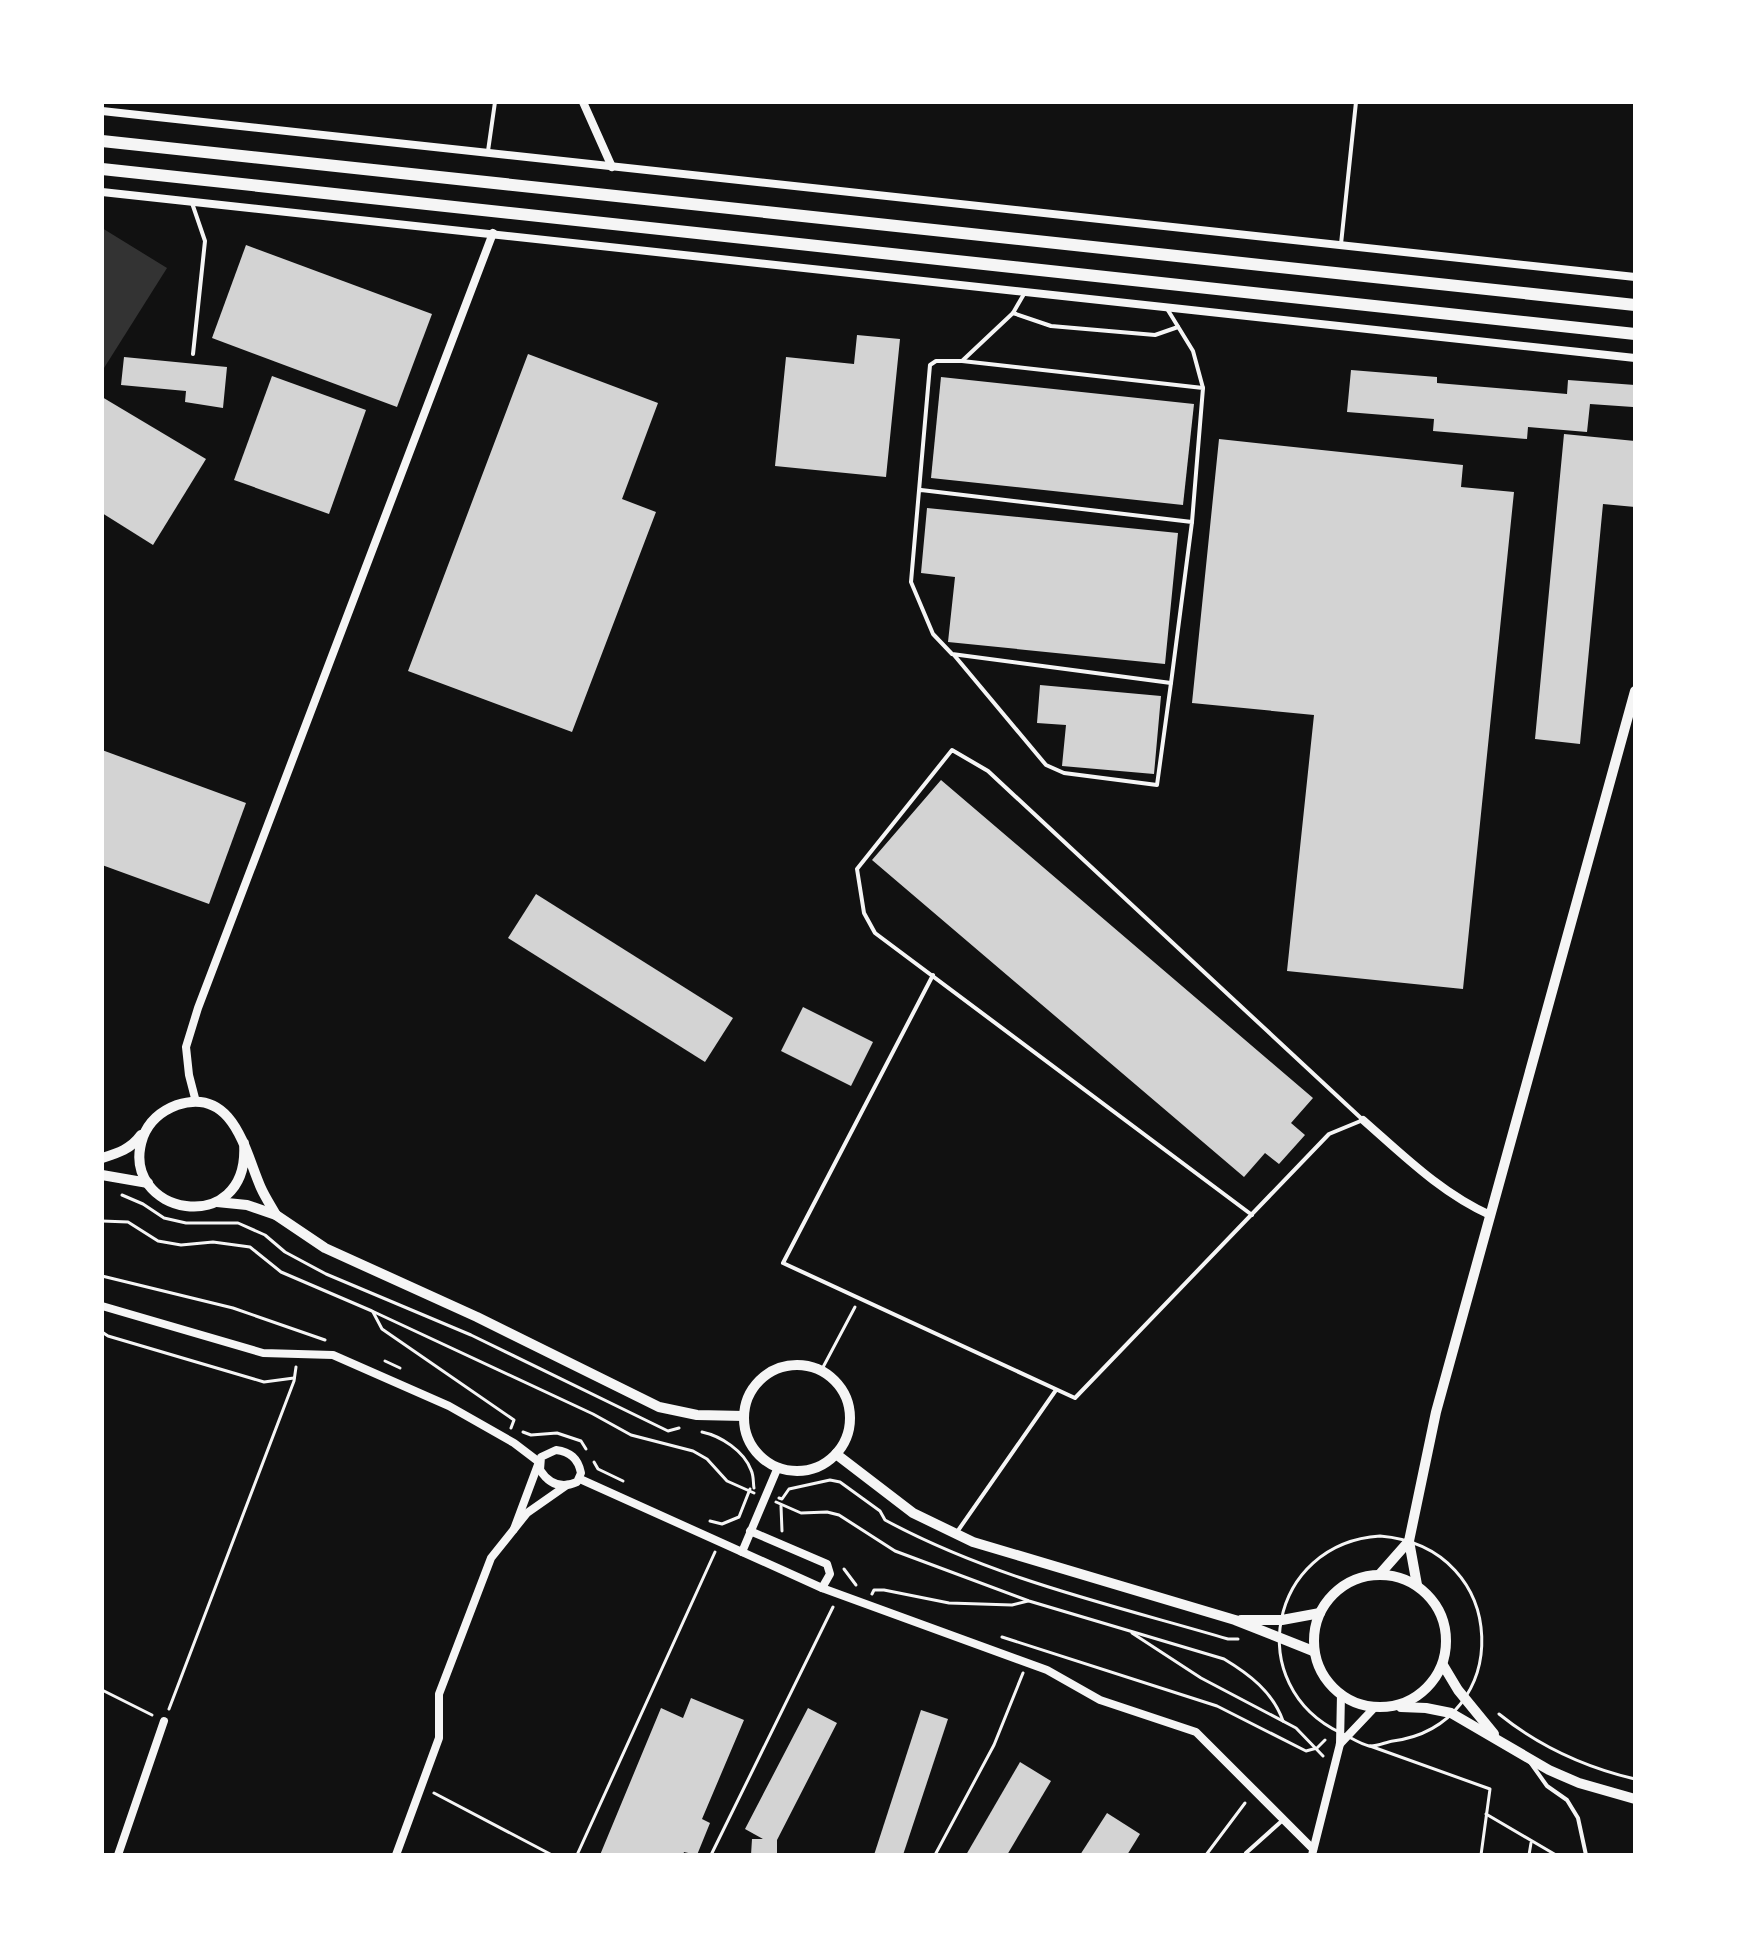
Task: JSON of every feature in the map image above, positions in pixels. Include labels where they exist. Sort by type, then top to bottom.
[{"type":"main road","points":[[102,141],[1635,305]]},
{"type":"main road","points":[[102,169],[1635,334]]},
{"type":"street","points":[[583,102],[612,167]]},
{"type":"street","points":[[102,111],[1635,277]]},
{"type":"street","points":[[102,192],[1635,358]]},
{"type":"street","points":[[196,1102],[186,1047],[198,1008],[493,233]]},
{"type":"street","points":[[1417,1585],[1409,1541],[1436,1412],[1635,691]]},
{"type":"street","points":[[102,1158],[135,1143],[154,1118],[180,1104],[196,1102],[212,1106],[227,1115],[238,1128],[262,1189],[276,1215]]},
{"type":"street","points":[[154,1118],[143,1135],[141,1168],[158,1195],[187,1208],[217,1202],[231,1191],[241,1177],[245,1160],[244,1143]]},
{"type":"street","points":[[1363,1120],[1440,1187],[1490,1215]]},
{"type":"street","points":[[102,1175],[148,1183]]},
{"type":"street","points":[[217,1202],[247,1205],[276,1215],[325,1248],[477,1317],[659,1407],[697,1415],[744,1416]]},
{"type":"street","points":[[102,1306],[263,1353],[333,1355],[449,1406],[539,1462],[540,1470],[553,1484],[567,1485]]},
{"type":"street","points":[[789,1365],[810,1366],[821,1371],[839,1385],[848,1403],[850,1422],[846,1440],[825,1463],[810,1469],[794,1471],[778,1467],[756,1451],[747,1436],[744,1416],[749,1396],[759,1381],[772,1371],[789,1365]]},
{"type":"street","points":[[514,1529],[539,1462],[546,1452],[556,1450],[570,1454],[580,1466],[580,1479]]},
{"type":"street","points":[[836,1454],[913,1513],[973,1542],[1235,1620],[1313,1651]]},
{"type":"street","points":[[742,1552],[778,1467]]},
{"type":"street","points":[[396,1855],[439,1738],[439,1694],[491,1558],[527,1513],[580,1479],[822,1588],[868,1600],[1047,1670],[1100,1700],[1196,1732],[1285,1818],[1313,1852]]},
{"type":"street","points":[[750,1531],[827,1564],[830,1574],[822,1588]]},
{"type":"street","points":[[1379,1575],[1409,1541]]},
{"type":"street","points":[[1391,1707],[1420,1695],[1434,1682],[1443,1665],[1448,1644],[1445,1622],[1436,1603],[1417,1585],[1396,1576],[1362,1577],[1346,1584],[1332,1596],[1320,1613],[1313,1651],[1327,1683],[1356,1704],[1375,1707],[1426,1708],[1451,1713],[1526,1757],[1579,1783],[1635,1799]]},
{"type":"street","points":[[1235,1620],[1282,1620],[1320,1613]]},
{"type":"street","points":[[1443,1665],[1499,1740]]},
{"type":"street","points":[[1313,1852],[1344,1734],[1341,1694]]},
{"type":"street","points":[[1344,1734],[1375,1707]]},
{"type":"street","points":[[118,1855],[164,1721]]},
{"type":"lane","points":[[488,153],[495,102]]},
{"type":"lane","points":[[1340,246],[1356,102]]},
{"type":"lane","points":[[191,201],[205,241],[193,354]]},
{"type":"lane","points":[[962,361],[1013,313],[1026,291]]},
{"type":"lane","points":[[1166,307],[1193,351],[1203,388],[1192,522],[1157,785],[1064,773],[1046,765],[933,634],[911,582],[930,365],[936,361],[962,361],[1203,388]]},
{"type":"lane","points":[[1013,313],[1051,326],[1155,335],[1178,327]]},
{"type":"lane","points":[[921,490],[1192,522]]},
{"type":"lane","points":[[952,654],[1171,683]]},
{"type":"lane","points":[[933,975],[783,1263],[1075,1398],[1252,1215],[1329,1134],[1363,1120],[988,771],[952,750],[857,869],[864,913],[875,933],[933,975],[1252,1215]]},
{"type":"lane","points":[[955,1534],[1056,1390]]},
{"type":"lane","points":[[1526,1757],[1547,1786],[1567,1800],[1578,1818],[1586,1855]]},
{"type":"lane","points":[[1248,1855],[1246,1853],[1285,1818]]},
{"type":"path","points":[[102,1221],[128,1222],[142,1233],[169,1243],[213,1242],[250,1247],[281,1272],[372,1311],[593,1414],[631,1435],[693,1451],[707,1459],[727,1481],[735,1484]]},
{"type":"path","points":[[821,1371],[859,1299]]},
{"type":"path","points":[[372,1311],[382,1329],[514,1420],[506,1439]]},
{"type":"path","points":[[102,1332],[264,1382],[294,1378]]},
{"type":"path","points":[[102,1690],[164,1721],[294,1378],[297,1356]]},
{"type":"path","points":[[782,1499],[782,1532]]},
{"type":"path","points":[[785,1506],[801,1513],[839,1515],[895,1551],[1029,1601],[1224,1659],[1246,1672],[1265,1691],[1278,1708],[1283,1721]]},
{"type":"path","points":[[1370,1746],[1426,1733],[1440,1724],[1473,1683],[1482,1645],[1482,1625],[1473,1596],[1450,1563],[1426,1547],[1380,1536],[1359,1538],[1323,1554],[1296,1580],[1288,1595],[1282,1620],[1281,1661],[1289,1685],[1303,1705],[1327,1727],[1370,1746],[1490,1789],[1481,1855]]},
{"type":"path","points":[[577,1855],[719,1542]]},
{"type":"path","points":[[838,1558],[850,1580],[868,1600],[883,1600]]},
{"type":"path","points":[[868,1600],[874,1590],[884,1590],[949,1603],[1012,1605],[1029,1601]]},
{"type":"path","points":[[711,1855],[839,1594]]},
{"type":"path","points":[[1128,1631],[1201,1678],[1296,1728],[1333,1768]]},
{"type":"path","points":[[998,1636],[1217,1706],[1306,1751],[1324,1742],[1327,1727]]},
{"type":"path","points":[[935,1855],[994,1745],[1027,1662]]},
{"type":"path","points":[[1473,1683],[1478,1688]]},
{"type":"path","points":[[1491,1706],[1525,1735],[1564,1756],[1602,1771],[1635,1779]]},
{"type":"path","points":[[420,1786],[552,1855]]},
{"type":"path","points":[[1206,1855],[1255,1791]]},
{"type":"path","points":[[1486,1814],[1556,1855]]},
{"type":"path","points":[[1529,1855],[1531,1842]]},
{"type":"shaded area","points":[[102,228],[167,268],[104,368],[102,367]]},
{"type":"building","points":[[246,245],[432,314],[397,407],[212,338]]},
{"type":"building","points":[[857,335],[900,339],[886,477],[775,466],[786,357],[854,364]]},
{"type":"building","points":[[528,354],[658,403],[622,499],[656,512],[572,732],[408,671]]},
{"type":"building","points":[[124,357],[227,367],[223,408],[185,402],[186,391],[121,385]]},
{"type":"building","points":[[1351,370],[1437,377],[1437,383],[1567,394],[1568,380],[1635,385],[1635,395],[1633,407],[1590,404],[1587,432],[1528,427],[1527,439],[1433,431],[1434,419],[1347,412]]},
{"type":"building","points":[[272,376],[366,410],[329,514],[234,480]]},
{"type":"building","points":[[941,377],[1194,404],[1183,505],[931,478]]},
{"type":"building","points":[[102,397],[206,459],[153,545],[102,513]]},
{"type":"building","points":[[1564,434],[1635,441],[1635,507],[1603,504],[1580,744],[1535,739]]},
{"type":"building","points":[[1219,439],[1463,465],[1461,487],[1514,492],[1463,989],[1287,971],[1314,715],[1192,703]]},
{"type":"building","points":[[927,508],[1178,533],[1165,664],[948,642],[955,577],[921,573]]},
{"type":"building","points":[[1040,685],[1161,696],[1154,774],[1062,766],[1066,725],[1037,723]]},
{"type":"building","points":[[102,750],[246,803],[209,904],[102,865]]},
{"type":"building","points":[[941,780],[1313,1098],[1291,1123],[1305,1135],[1279,1164],[1265,1153],[1244,1177],[872,860]]},
{"type":"building","points":[[536,894],[733,1018],[705,1062],[508,938]]},
{"type":"building","points":[[803,1007],[873,1042],[851,1086],[781,1051]]},
{"type":"building","points":[[691,1698],[744,1720],[702,1819],[710,1823],[697,1855],[684,1852],[683,1855],[600,1855],[661,1708],[683,1718]]},
{"type":"building","points":[[808,1708],[837,1723],[777,1840],[777,1855],[751,1855],[752,1839],[763,1839],[745,1829]]},
{"type":"building","points":[[921,1710],[948,1719],[903,1855],[874,1855]]},
{"type":"building","points":[[1020,1762],[1051,1781],[1007,1855],[966,1855]]},
{"type":"building","points":[[1107,1813],[1140,1834],[1127,1855],[1080,1855]]}]
